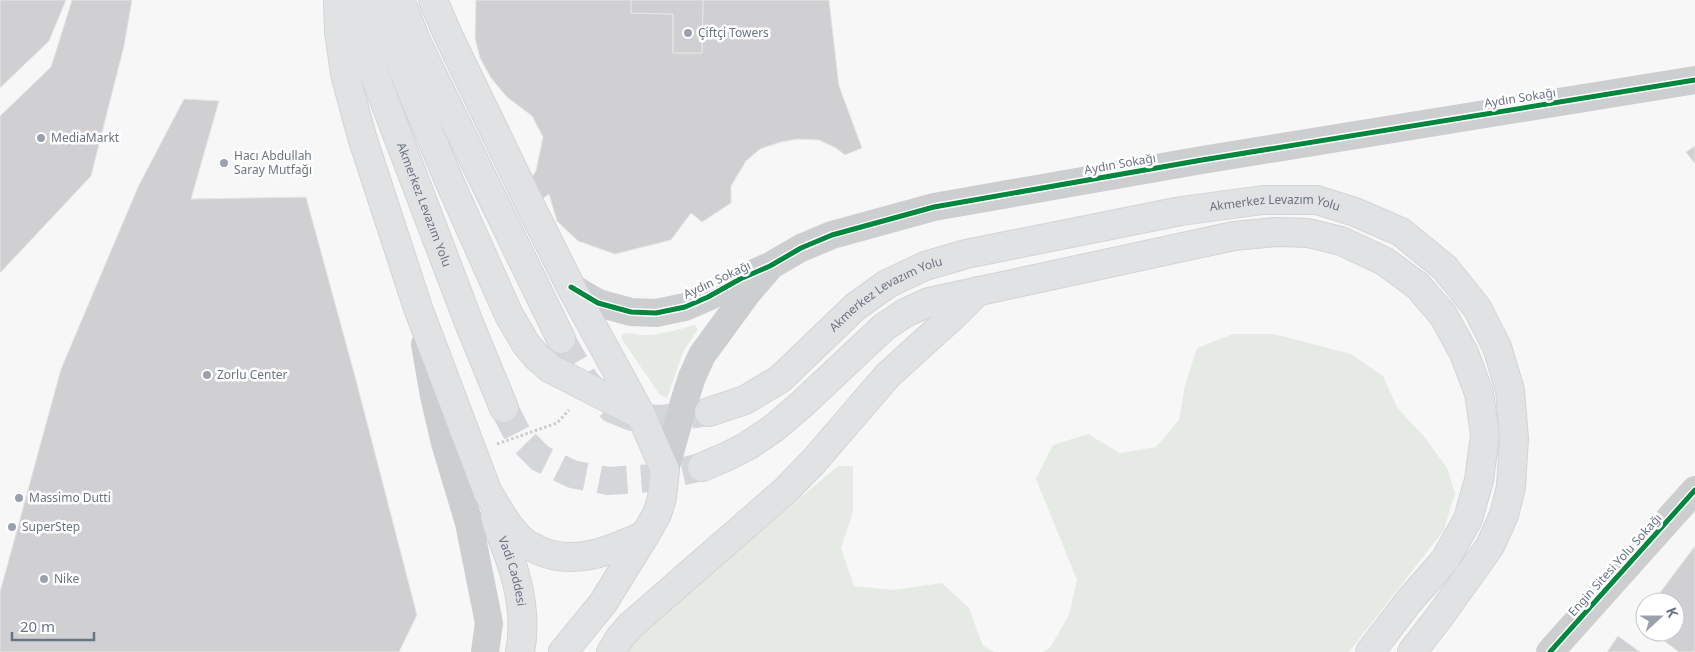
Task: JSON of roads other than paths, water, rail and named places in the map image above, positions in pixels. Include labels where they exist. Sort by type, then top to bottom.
[{"type":"main road","points":[[338,0],[338,32],[345,74],[362,137],[418,308],[488,493],[505,520],[525,543],[545,553],[564,557],[587,556],[617,548],[645,535]]},
{"type":"main road","name":"Akmerkez Levazım Yolu","points":[[346,0],[469,323],[504,408]]},
{"type":"main road","points":[[374,0],[450,183],[509,315],[526,344],[551,368],[641,415]]},
{"type":"main road","points":[[400,0],[418,43],[561,339]]},
{"type":"main road","points":[[433,0],[448,35],[570,287],[641,415],[665,470],[662,498],[657,514],[603,603],[563,652]]},
{"type":"main road","name":"Akmerkez Levazım Yolu","points":[[710,412],[745,400],[780,379],[855,307],[887,284],[924,266],[966,254],[1172,213],[1264,200],[1317,200],[1356,212],[1401,232],[1446,268],[1477,308],[1497,347],[1510,390],[1514,439],[1512,487],[1504,515],[1490,546],[1412,652]]},
{"type":"main road","name":"Akmerkez Levazım Yolu","points":[[702,467],[749,445],[774,428],[884,327],[905,313],[929,302],[1234,236],[1276,232],[1308,233],[1341,241],[1384,261],[1418,286],[1442,315],[1464,353],[1479,393],[1485,436],[1480,480],[1468,519],[1445,560],[1409,601],[1370,652]]},
{"type":"main road","points":[[611,652],[619,638],[630,626],[786,490],[814,461],[888,375],[978,291]]},
{"type":"main road","name":"Vadi Caddesi","points":[[488,493],[497,525],[515,574],[522,620],[520,652]]},
{"type":"street","name":"Aydın Sokağı","points":[[570,287],[598,303],[631,312],[656,313],[685,306],[708,297],[801,248],[832,235],[934,207],[1202,160],[1695,80]]},
{"type":"street","name":"Aydın Sokağı","points":[[665,470],[692,376],[702,355],[748,292],[770,266]]},
{"type":"street","points":[[418,308],[434,396],[445,443],[470,523],[488,614],[489,623],[485,652]]},
{"type":"street","name":"Engin Sitesi Yolu Sokağı","points":[[1550,652],[1695,490]]},
{"type":"tunnel","points":[[561,339],[585,381],[612,409],[632,417],[661,419],[703,413]]},
{"type":"tunnel","points":[[504,408],[519,437],[540,458],[572,474],[608,481],[653,478],[702,467]]},
{"type":"place","name":"Çiftçi Towers","points":[[688,33]]},
{"type":"place","name":"MediaMarkt","points":[[41,138]]},
{"type":"place","name":"Hacı Abdullah Saray Mutfağı","points":[[224,163]]},
{"type":"place","name":"Zorlu Center","points":[[207,375]]},
{"type":"place","name":"Massimo Dutti","points":[[19,498]]},
{"type":"place","name":"SuperStep","points":[[12,527]]},
{"type":"place","name":"Nike","points":[[44,579]]}]
